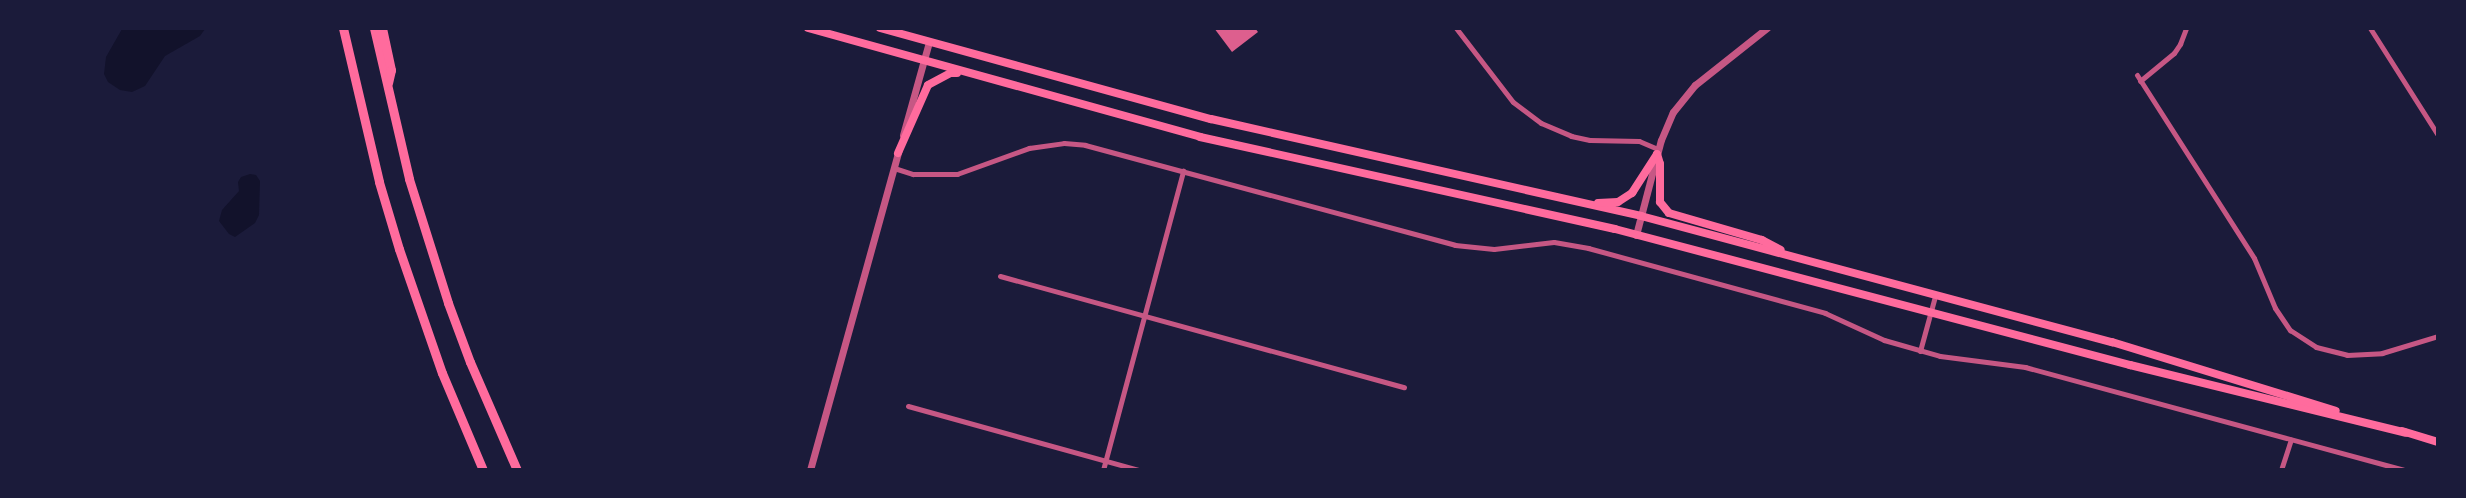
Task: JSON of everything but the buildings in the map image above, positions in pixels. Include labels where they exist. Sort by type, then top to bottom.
[{"type":"highway","points":[[343,28],[371,148],[399,249],[442,373],[483,470]]},
{"type":"highway","points":[[374,28],[409,179],[448,303],[470,363],[517,470]]},
{"type":"highway","points":[[382,28],[391,70],[387,89]]},
{"type":"main road","points":[[808,28],[1200,137],[1636,235],[1931,314],[2406,433]]},
{"type":"main road","points":[[880,28],[1246,127],[1586,203],[1790,255],[2112,342],[2438,442]]},
{"type":"main road","points":[[898,153],[928,85],[951,74],[968,74]]},
{"type":"main road","points":[[1586,203],[1618,202],[1627,197],[1637,187],[1646,167],[1658,152]]},
{"type":"main road","points":[[1658,152],[1660,202],[1669,213],[1762,240],[1790,255]]},
{"type":"street","points":[[1456,28],[1513,102],[1541,123],[1570,136],[1590,140],[1638,141],[1658,152]]},
{"type":"street","points":[[1636,235],[1668,121],[1689,91],[1767,28]]},
{"type":"street","points":[[2140,81],[2174,53],[2186,28]]},
{"type":"street","points":[[2370,28],[2438,135]]},
{"type":"street","points":[[810,470],[929,42]]},
{"type":"street","points":[[2137,75],[2254,258],[2272,301],[2290,330],[2316,347],[2347,355],[2382,353],[2438,336]]},
{"type":"street","points":[[894,168],[913,174],[957,174],[1029,148],[1064,143],[1095,147],[1455,245],[1494,249],[1554,242],[1588,248],[1826,313],[1884,340],[1920,351],[1965,362],[2006,363],[2025,367],[2403,470]]},
{"type":"street","points":[[1103,470],[1183,171]]},
{"type":"street","points":[[1000,276],[1404,387]]},
{"type":"street","points":[[1920,351],[1935,296]]},
{"type":"street","points":[[908,406],[1138,470]]},
{"type":"street","points":[[2281,470],[2291,440]]},
{"type":"shaded area","points":[[122,29],[205,29],[200,36],[165,56],[145,86],[132,92],[120,90],[108,82],[104,74],[106,57]]},
{"type":"shaded area","points":[[256,175],[260,181],[259,215],[255,223],[235,237],[229,234],[219,221],[222,210],[239,191],[238,182],[241,177]]}]
